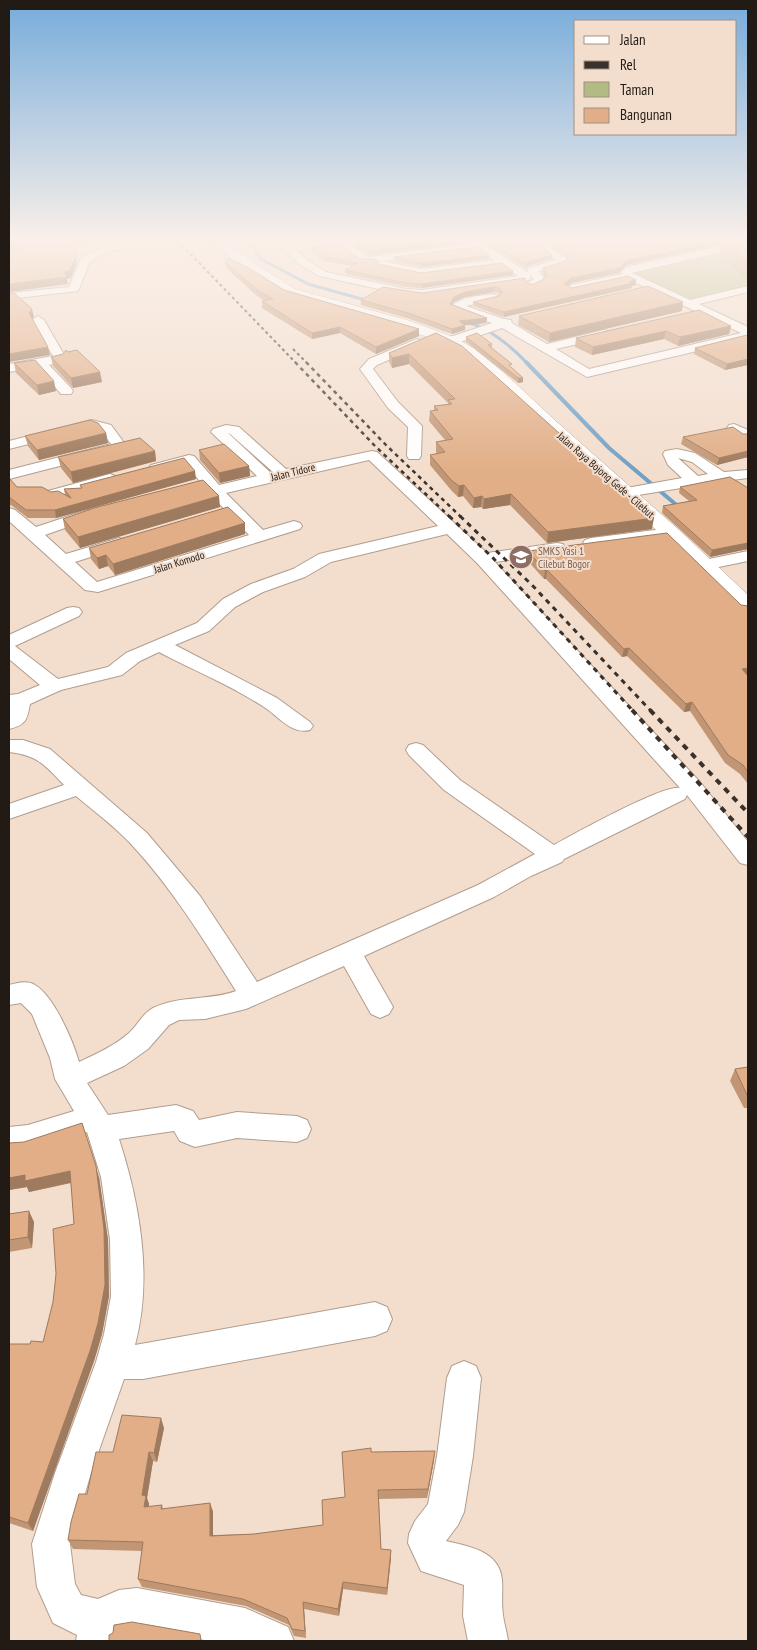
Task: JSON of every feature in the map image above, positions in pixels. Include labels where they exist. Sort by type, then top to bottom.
[{"type":"main road","name":"Jalan Raya Bojong Gede - Cilebut","points":[[383,318],[448,338],[484,363],[552,427],[630,491],[748,607]]},
{"type":"street","points":[[483,318],[546,348],[581,372],[593,374],[748,334]]},
{"type":"street","points":[[414,456],[415,426],[394,405],[366,369],[372,362],[448,338],[522,318]]},
{"type":"street","points":[[718,318],[748,334]]},
{"type":"street","points":[[10,366],[41,363],[60,358],[38,320]]},
{"type":"street","points":[[546,348],[614,332]]},
{"type":"street","points":[[41,363],[66,391]]},
{"type":"street","points":[[9,445],[92,424],[106,428],[118,444],[117,447],[111,450],[14,472]]},
{"type":"street","points":[[748,424],[734,428],[748,436]]},
{"type":"street","points":[[695,481],[678,467],[670,458],[670,454],[675,453],[692,457],[722,476]]},
{"type":"street","name":"Jalan Tidore","points":[[206,486],[275,476],[372,455],[450,528]]},
{"type":"street","points":[[140,472],[189,459],[206,486],[260,537]]},
{"type":"street","points":[[722,476],[728,470],[748,465]]},
{"type":"street","points":[[14,472],[43,488],[73,519]]},
{"type":"street","points":[[630,491],[722,476],[748,474]]},
{"type":"street","points":[[43,488],[121,476]]},
{"type":"street","points":[[34,533],[106,510]]},
{"type":"street","points":[[214,515],[233,510]]},
{"type":"street","points":[[9,513],[64,560],[139,538]]},
{"type":"street","name":"Jalan Komodo","points":[[64,560],[91,586],[98,587],[294,526]]},
{"type":"street","points":[[252,995],[203,918],[158,860],[119,819],[79,787],[48,754],[9,740],[18,717],[19,705],[15,700],[54,686],[115,671],[133,657],[203,627],[217,616],[219,611],[258,588],[299,572],[325,558],[450,528],[483,559],[692,788],[748,857]]},
{"type":"street","points":[[483,559],[672,533]]},
{"type":"street","points":[[701,562],[709,564],[748,556]]},
{"type":"street","points":[[9,642],[72,612]]},
{"type":"street","points":[[160,645],[270,702],[303,726]]},
{"type":"street","points":[[9,650],[54,686]]},
{"type":"street","points":[[416,750],[452,785],[554,856]]},
{"type":"street","points":[[9,812],[79,787]]},
{"type":"street","points":[[69,1079],[114,1058],[138,1041],[160,1017],[176,1010],[205,1008],[237,1002],[486,891],[643,809],[677,794]]},
{"type":"street","points":[[349,952],[380,1008]]},
{"type":"street","points":[[9,995],[26,992],[43,1008],[64,1058],[69,1079],[97,1123],[116,1178],[126,1240],[127,1296],[121,1334],[51,1544],[56,1587],[67,1609],[97,1630],[118,1610],[137,1608],[245,1628],[274,1641]]},
{"type":"street","points":[[9,1140],[28,1138],[97,1123],[176,1118],[183,1120],[190,1132],[195,1134],[237,1125],[297,1129]]},
{"type":"street","points":[[113,1362],[143,1362],[375,1319]]},
{"type":"street","points":[[464,1378],[455,1456],[445,1512],[428,1534],[427,1543],[434,1558],[472,1566],[483,1577],[483,1616],[488,1641]]},
{"type":"building","points":[[9,318],[32,318],[48,347],[9,354]]},
{"type":"building","points":[[289,318],[381,318],[419,329],[376,347],[340,327],[312,333]]},
{"type":"building","points":[[422,318],[487,318],[459,321],[465,325],[452,329]]},
{"type":"building","points":[[523,318],[614,318],[550,333]]},
{"type":"building","points":[[664,318],[715,318],[731,326],[680,337],[666,331],[593,347],[576,338]]},
{"type":"building","points":[[436,333],[462,346],[654,518],[548,532],[511,494],[484,499],[482,496],[474,498],[464,485],[459,486],[451,480],[430,455],[445,452],[436,442],[453,439],[430,411],[438,410],[434,406],[452,404],[448,400],[455,399],[409,354],[392,358],[389,353]]},
{"type":"building","points":[[477,333],[492,344],[488,345],[512,364],[509,365],[523,378],[518,378],[466,337]]},
{"type":"building","points":[[747,335],[748,359],[727,364],[695,348]]},
{"type":"building","points":[[66,350],[68,352],[77,350],[100,372],[71,378],[51,357],[63,354]]},
{"type":"building","points":[[35,360],[54,381],[37,385],[14,363]]},
{"type":"building","points":[[90,420],[98,423],[106,433],[37,450],[25,436]]},
{"type":"building","points":[[733,427],[743,434],[748,434],[748,451],[719,458],[683,437]]},
{"type":"building","points":[[140,438],[155,451],[71,472],[58,457]]},
{"type":"building","points":[[224,444],[249,466],[219,473],[199,450]]},
{"type":"building","points":[[184,458],[195,471],[55,510],[26,510],[9,497],[9,478],[17,487],[42,487],[51,492],[58,491],[71,498],[64,489],[82,488],[80,485]]},
{"type":"building","points":[[730,477],[748,488],[748,543],[712,550],[663,506],[697,500],[680,487]]},
{"type":"building","points":[[203,480],[219,496],[78,537],[63,519],[94,508]]},
{"type":"building","points":[[228,507],[245,523],[113,564],[106,555],[97,558],[89,548]]},
{"type":"building","points":[[667,533],[741,605],[748,606],[748,668],[742,669],[748,676],[748,772],[743,765],[728,755],[692,702],[686,704],[629,648],[624,649],[547,570],[545,571],[528,551]]},
{"type":"building","points":[[748,1067],[748,1097],[735,1069]]},
{"type":"building","points":[[82,1123],[96,1166],[104,1229],[105,1285],[98,1323],[90,1351],[28,1523],[9,1517],[9,1344],[30,1344],[31,1341],[43,1342],[53,1302],[56,1274],[53,1229],[74,1224],[70,1171],[25,1181],[25,1175],[9,1178],[9,1143],[24,1142]]},
{"type":"building","points":[[29,1211],[28,1237],[9,1240],[9,1214]]},
{"type":"building","points":[[122,1415],[161,1418],[154,1453],[149,1452],[142,1495],[146,1496],[144,1507],[162,1505],[161,1509],[210,1503],[210,1536],[254,1534],[323,1525],[322,1500],[345,1497],[342,1452],[371,1448],[371,1452],[435,1451],[428,1489],[378,1490],[381,1549],[391,1550],[387,1588],[343,1582],[338,1609],[303,1602],[305,1631],[292,1629],[287,1618],[243,1599],[138,1579],[143,1542],[68,1540],[79,1494],[87,1494],[96,1452],[113,1452]]},
{"type":"building","points":[[132,1622],[200,1634],[201,1641],[109,1641],[109,1635],[113,1633],[114,1625]]},
{"type":"waterway","points":[[467,323],[483,328],[491,333],[526,362]]},
{"type":"waterway","points":[[526,362],[609,448],[680,508]]},
{"type":"railway","points":[[252,318],[296,363]]},
{"type":"railway","points":[[293,349],[306,362]]},
{"type":"railway","points":[[295,362],[375,446],[450,517]]},
{"type":"railway","points":[[306,362],[386,445],[461,517]]},
{"type":"railway","points":[[449,516],[493,558],[633,711]]},
{"type":"railway","points":[[460,516],[532,585],[651,711]]},
{"type":"railway","points":[[632,710],[748,837]]},
{"type":"railway","points":[[650,710],[748,813]]},
{"type":"place","name":"SMKS Yasi 1 Cilebut Bogor","points":[[521,557]]}]
